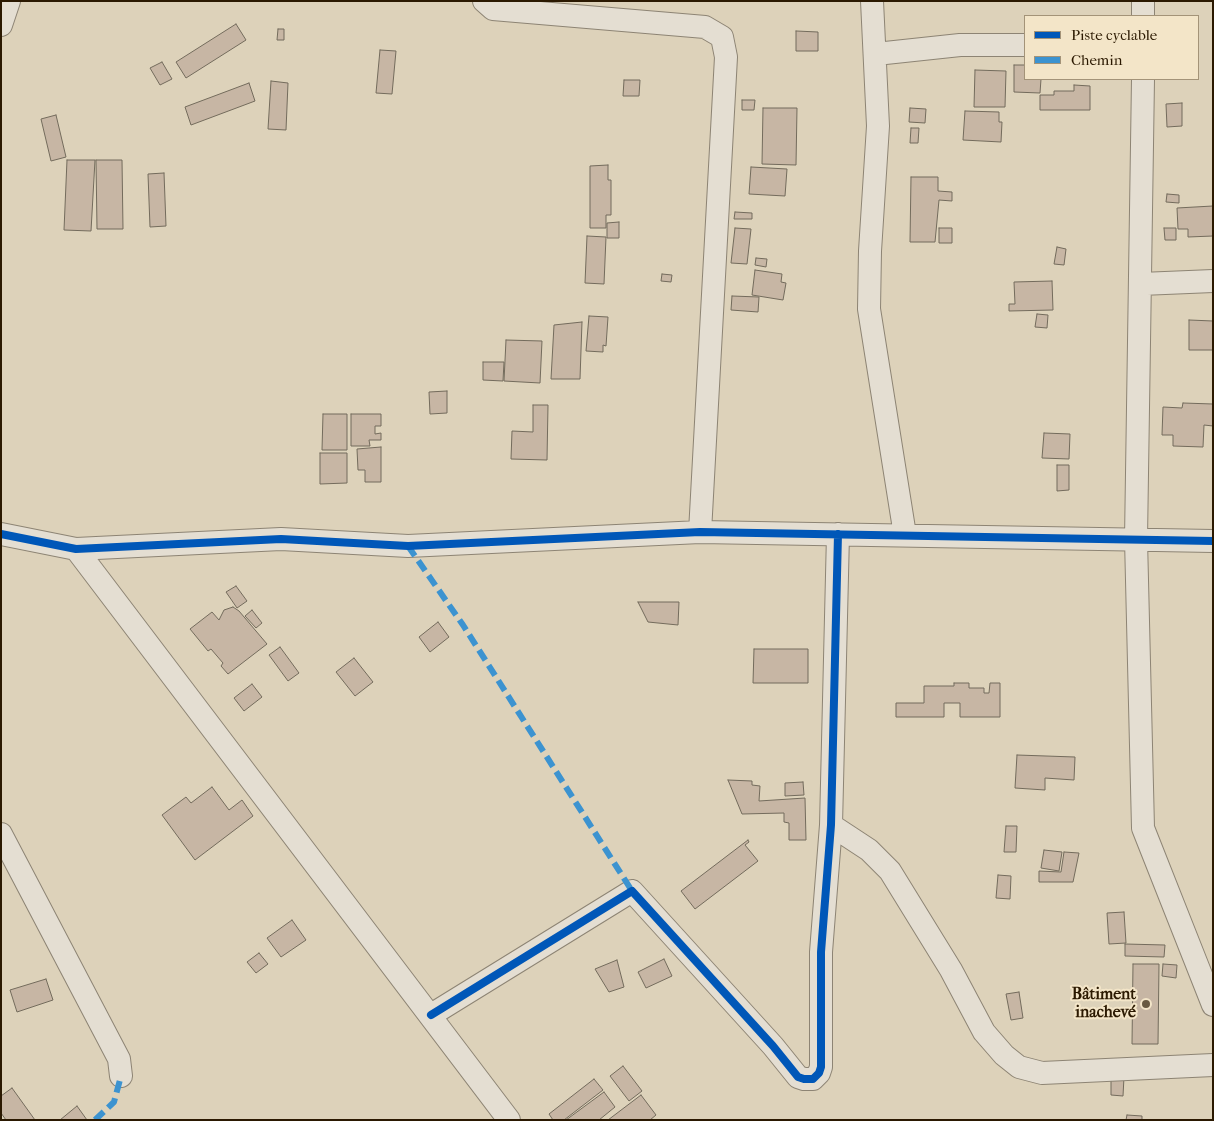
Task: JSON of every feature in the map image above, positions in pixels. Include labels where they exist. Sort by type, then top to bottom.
[{"type":"street","points":[[1,25],[10,1]]},
{"type":"street","points":[[484,1],[493,8],[705,27],[722,37],[726,57],[700,532]]},
{"type":"street","points":[[872,1],[878,126],[870,251],[869,309],[905,535]]},
{"type":"street","points":[[1143,1],[1143,15]]},
{"type":"street","points":[[876,54],[960,45],[1024,45]]},
{"type":"street","points":[[1143,80],[1136,539],[1143,828],[1205,961],[1213,1005]]},
{"type":"street","points":[[1141,284],[1213,280]]},
{"type":"street","points":[[1,534],[76,549],[281,539],[408,546],[700,532],[1213,540]]},
{"type":"street","points":[[430,1015],[632,891],[798,1076],[804,1079],[813,1079],[819,1073],[821,1066],[821,952],[831,825],[838,534]]},
{"type":"street","points":[[76,549],[509,1120]]},
{"type":"street","points":[[831,825],[870,850],[890,871],[951,970],[984,1032],[1004,1055],[1019,1067],[1042,1073],[1213,1065]]},
{"type":"street","points":[[1,834],[119,1059],[121,1076]]},
{"type":"building","points":[[236,24],[246,40],[186,78],[176,62]]},
{"type":"building","points":[[278,29],[284,29],[284,40],[277,40]]},
{"type":"building","points":[[796,31],[818,32],[818,51],[796,51]]},
{"type":"building","points":[[380,50],[396,51],[392,94],[376,93]]},
{"type":"building","points":[[162,62],[172,79],[160,85],[150,68]]},
{"type":"building","points":[[1014,65],[1024,65],[1024,80],[1041,80],[1040,93],[1014,92]]},
{"type":"building","points":[[975,70],[1006,71],[1005,107],[974,107]]},
{"type":"building","points":[[624,80],[640,80],[639,96],[623,96]]},
{"type":"building","points":[[271,81],[288,83],[286,130],[268,129]]},
{"type":"building","points":[[249,83],[255,101],[191,125],[185,107]]},
{"type":"building","points":[[1074,85],[1090,86],[1090,110],[1040,110],[1040,95],[1054,95],[1054,91],[1074,91]]},
{"type":"building","points":[[742,100],[755,100],[754,110],[742,110]]},
{"type":"building","points":[[1182,103],[1182,126],[1167,127],[1166,104]]},
{"type":"building","points":[[763,108],[797,108],[796,165],[762,164]]},
{"type":"building","points":[[910,108],[926,109],[925,123],[909,122]]},
{"type":"building","points":[[965,111],[999,112],[999,122],[1002,122],[1001,142],[963,140]]},
{"type":"building","points":[[56,115],[66,157],[51,161],[41,119]]},
{"type":"building","points":[[911,128],[919,128],[918,143],[910,143]]},
{"type":"building","points":[[67,160],[95,160],[91,231],[64,230]]},
{"type":"building","points":[[96,160],[122,160],[123,229],[97,229]]},
{"type":"building","points":[[608,165],[608,180],[611,180],[611,215],[606,215],[606,228],[590,228],[590,166]]},
{"type":"building","points":[[751,167],[787,169],[785,196],[749,194]]},
{"type":"building","points":[[164,173],[166,226],[150,227],[148,174]]},
{"type":"building","points":[[911,177],[938,177],[938,191],[952,192],[952,201],[939,200],[935,242],[910,242]]},
{"type":"building","points":[[1167,194],[1179,195],[1179,203],[1166,202]]},
{"type":"building","points":[[1213,206],[1213,236],[1188,237],[1188,229],[1178,229],[1177,208]]},
{"type":"building","points":[[735,212],[752,213],[752,219],[734,219]]},
{"type":"building","points":[[619,222],[619,238],[607,238],[607,223]]},
{"type":"building","points":[[735,228],[751,229],[747,264],[731,263]]},
{"type":"building","points":[[939,228],[952,228],[952,243],[939,243]]},
{"type":"building","points":[[1164,228],[1176,228],[1176,240],[1165,240]]},
{"type":"building","points":[[587,236],[606,237],[604,284],[585,283]]},
{"type":"building","points":[[1057,247],[1066,249],[1064,265],[1054,264]]},
{"type":"building","points":[[756,258],[767,259],[766,267],[755,265]]},
{"type":"building","points":[[755,270],[782,274],[781,282],[786,283],[783,300],[752,295]]},
{"type":"building","points":[[662,274],[672,275],[671,282],[661,281]]},
{"type":"building","points":[[1052,281],[1053,310],[1009,311],[1009,304],[1015,304],[1014,282]]},
{"type":"building","points":[[732,296],[759,297],[758,312],[731,310]]},
{"type":"building","points":[[1037,314],[1048,315],[1047,328],[1035,327]]},
{"type":"building","points":[[589,316],[608,317],[606,346],[603,345],[603,352],[586,351]]},
{"type":"building","points":[[1189,320],[1213,321],[1213,350],[1189,350]]},
{"type":"building","points":[[582,322],[580,379],[551,379],[554,325]]},
{"type":"building","points":[[506,340],[542,341],[540,383],[504,381]]},
{"type":"building","points":[[483,362],[504,362],[503,381],[483,380]]},
{"type":"building","points":[[447,391],[447,413],[430,414],[429,392]]},
{"type":"building","points":[[1183,403],[1213,404],[1213,426],[1204,425],[1203,447],[1173,446],[1173,435],[1162,435],[1163,407],[1182,408]]},
{"type":"building","points":[[533,405],[548,405],[547,460],[511,459],[512,431],[533,432]]},
{"type":"building","points":[[323,414],[347,414],[347,450],[322,450]]},
{"type":"building","points":[[351,414],[381,414],[381,426],[375,426],[375,434],[381,433],[381,440],[369,440],[370,446],[351,446]]},
{"type":"building","points":[[1044,433],[1070,434],[1069,459],[1042,458]]},
{"type":"building","points":[[381,447],[381,482],[365,482],[365,470],[358,470],[357,449]]},
{"type":"building","points":[[320,453],[347,453],[347,483],[320,484]]},
{"type":"building","points":[[1057,465],[1069,465],[1069,490],[1057,491]]},
{"type":"building","points":[[236,586],[247,601],[237,608],[226,592]]},
{"type":"building","points":[[638,602],[679,602],[678,625],[648,622]]},
{"type":"building","points":[[233,607],[239,611],[267,644],[228,674],[221,666],[223,663],[211,649],[208,651],[190,629],[212,612],[219,620],[224,610]]},
{"type":"building","points":[[252,610],[262,623],[256,628],[245,616]]},
{"type":"building","points":[[438,622],[449,637],[430,652],[419,637]]},
{"type":"building","points":[[280,647],[299,673],[288,681],[269,655]]},
{"type":"building","points":[[754,649],[808,649],[808,683],[753,683]]},
{"type":"building","points":[[354,658],[373,682],[355,696],[336,672]]},
{"type":"building","points":[[954,683],[969,683],[969,688],[984,688],[984,693],[989,693],[990,683],[1000,683],[1000,717],[960,717],[960,703],[944,703],[944,717],[896,717],[896,703],[924,703],[924,686],[954,686]]},
{"type":"building","points":[[252,684],[262,697],[244,711],[234,698]]},
{"type":"building","points":[[1017,755],[1075,757],[1074,780],[1045,778],[1045,790],[1015,788]]},
{"type":"building","points":[[728,780],[752,781],[752,785],[760,786],[759,801],[805,798],[806,840],[789,840],[789,823],[784,822],[784,813],[742,814]]},
{"type":"building","points":[[803,782],[804,795],[785,796],[785,783]]},
{"type":"building","points":[[212,787],[229,810],[242,800],[253,816],[195,860],[162,815],[186,797],[191,803]]},
{"type":"building","points":[[1006,826],[1017,826],[1016,852],[1004,852]]},
{"type":"building","points":[[748,840],[749,842],[745,845],[758,861],[695,909],[681,891]]},
{"type":"building","points":[[1044,850],[1062,852],[1059,871],[1041,868]]},
{"type":"building","points":[[1064,852],[1079,853],[1073,882],[1039,882],[1039,871],[1061,872]]},
{"type":"building","points":[[998,875],[1011,876],[1010,899],[996,898]]},
{"type":"building","points":[[1124,912],[1126,943],[1109,944],[1107,913]]},
{"type":"building","points":[[292,920],[306,940],[281,957],[267,938]]},
{"type":"building","name":"Bâtiment inachevé","points":[[1125,944],[1165,945],[1164,957],[1125,956]]},
{"type":"building","points":[[259,953],[268,964],[256,973],[247,962]]},
{"type":"building","points":[[664,959],[672,976],[646,988],[638,972]]},
{"type":"building","points":[[617,960],[624,987],[609,992],[595,969]]},
{"type":"building","name":"Bâtiment inachevé","points":[[1133,964],[1159,964],[1158,1044],[1132,1044]]},
{"type":"building","points":[[1163,964],[1177,965],[1176,978],[1162,976]]},
{"type":"building","points":[[46,979],[53,1000],[17,1012],[10,990]]},
{"type":"building","points":[[1019,992],[1023,1018],[1011,1020],[1006,994]]},
{"type":"building","points":[[623,1066],[642,1091],[629,1101],[610,1076]]},
{"type":"building","points":[[1111,1077],[1124,1077],[1123,1096],[1111,1095]]},
{"type":"building","points":[[594,1079],[603,1090],[564,1120],[553,1120],[549,1114]]},
{"type":"building","points":[[12,1088],[35,1120],[6,1120],[1,1113],[1,1096]]},
{"type":"building","points":[[604,1092],[615,1107],[599,1120],[566,1120]]},
{"type":"building","points":[[641,1095],[656,1115],[650,1120],[608,1120]]},
{"type":"building","points":[[77,1106],[87,1120],[60,1120]]},
{"type":"building","points":[[1127,1115],[1142,1116],[1142,1120],[1126,1120]]},
{"type":"marked path","points":[[408,546],[463,625],[632,891]]},
{"type":"marked path","points":[[95,1120],[114,1102],[121,1076]]},
{"type":"cycle path","points":[[1,534],[76,549],[281,539],[408,546],[700,532],[1213,541]]},
{"type":"cycle path","points":[[431,1015],[632,891],[773,1046],[798,1077],[813,1079],[819,1073],[821,1067],[821,952],[831,825],[838,534]]},
{"type":"place","name":"Bâtiment inachevé","points":[[1146,1004]]}]
